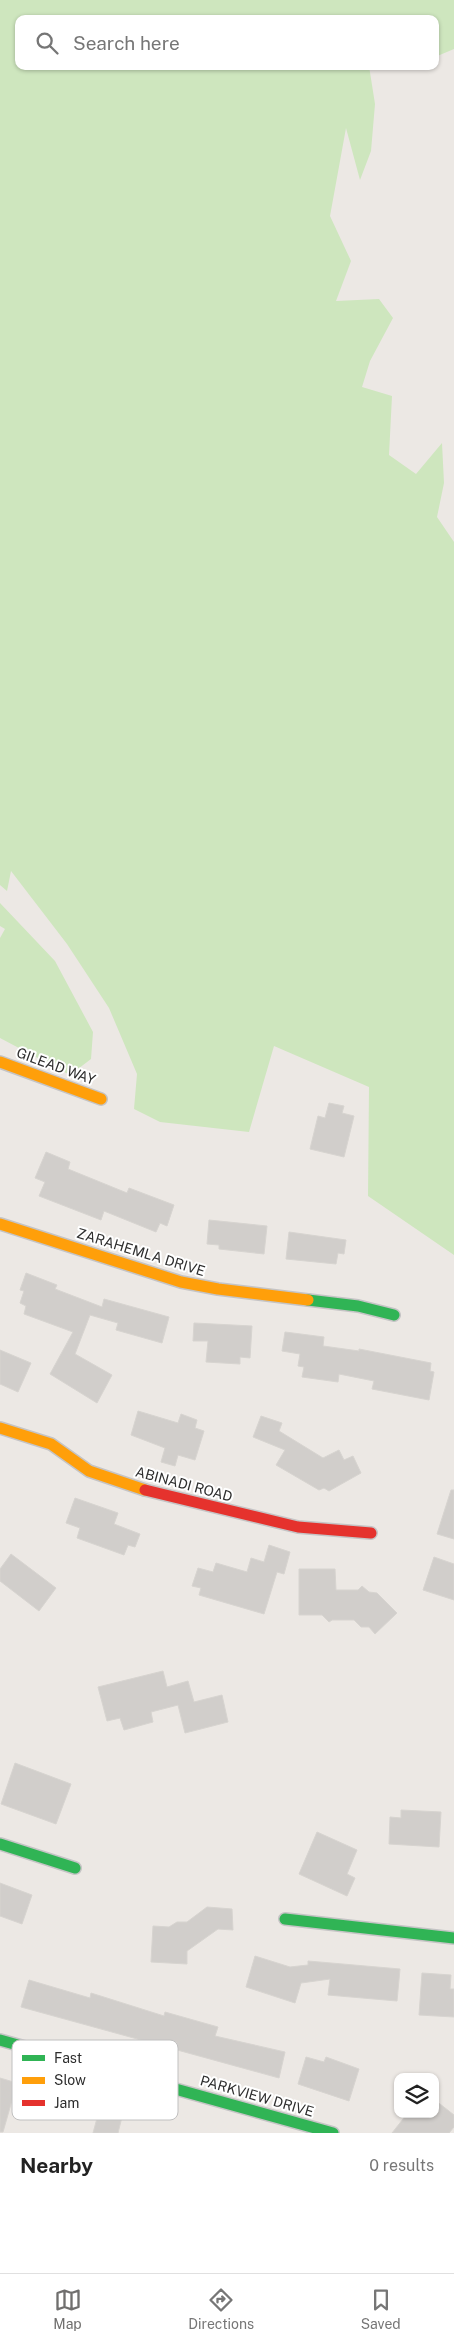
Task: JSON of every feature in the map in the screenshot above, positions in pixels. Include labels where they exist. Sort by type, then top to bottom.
[{"type":"street","name":"GILEAD WAY","points":[[0,1062],[101,1099]]},
{"type":"street","name":"ZARAHEMLA DRIVE","points":[[0,1224],[181,1282],[218,1289],[358,1306],[394,1315]]},
{"type":"street","name":"ABINADI ROAD","points":[[0,1428],[51,1444],[89,1471],[160,1495],[298,1527],[371,1533]]},
{"type":"street","points":[[0,1844],[75,1868]]},
{"type":"street","points":[[285,1919],[454,1938]]},
{"type":"street","name":"PARKVIEW DRIVE","points":[[178,2090],[333,2133]]},
{"type":"green space","points":[[0,0],[454,0],[454,49],[439,55],[439,15],[15,15],[15,70],[370,70],[375,104],[371,151],[360,180],[346,128],[330,216],[351,261],[336,301],[379,299],[393,318],[370,361],[362,387],[392,396],[389,455],[416,474],[442,443],[444,483],[437,517],[454,542],[454,1255],[368,1196],[369,1087],[274,1046],[249,1132],[160,1122],[134,1109],[137,1074],[109,1008],[67,944],[11,871],[7,891],[0,885]]},
{"type":"green space","points":[[0,903],[55,961],[93,1032],[91,1059],[70,1075],[0,1038],[0,938],[5,929],[0,926]]},
{"type":"building","points":[[329,1103],[344,1106],[342,1113],[354,1116],[344,1157],[310,1149],[318,1116],[325,1118]]},
{"type":"building","points":[[46,1152],[70,1162],[68,1169],[127,1193],[129,1188],[174,1205],[167,1226],[160,1223],[156,1232],[104,1211],[101,1220],[39,1196],[45,1182],[35,1178]]},
{"type":"building","points":[[209,1220],[267,1226],[264,1254],[219,1249],[219,1245],[207,1244]]},
{"type":"building","points":[[289,1232],[346,1240],[344,1254],[338,1253],[336,1264],[286,1259]]},
{"type":"building","points":[[26,1273],[57,1285],[55,1289],[102,1307],[104,1299],[169,1317],[162,1343],[116,1330],[118,1323],[90,1315],[75,1354],[112,1375],[97,1403],[50,1374],[73,1332],[24,1314],[26,1306],[20,1303],[24,1291],[20,1290]]},
{"type":"building","points":[[194,1323],[252,1326],[250,1358],[240,1357],[240,1364],[206,1362],[208,1341],[193,1341]]},
{"type":"building","points":[[285,1332],[324,1337],[323,1346],[359,1351],[359,1349],[431,1363],[430,1371],[434,1372],[429,1400],[372,1389],[374,1381],[339,1374],[338,1382],[302,1377],[304,1367],[298,1366],[300,1354],[282,1351]]},
{"type":"building","points":[[0,1350],[31,1363],[18,1392],[0,1384]]},
{"type":"building","points":[[138,1411],[178,1423],[181,1414],[197,1420],[195,1428],[204,1431],[195,1460],[178,1455],[175,1466],[161,1462],[165,1448],[131,1435]]},
{"type":"building","points":[[261,1416],[282,1423],[279,1431],[323,1458],[339,1450],[344,1460],[353,1456],[361,1473],[329,1491],[324,1488],[319,1490],[276,1465],[285,1450],[253,1437]]},
{"type":"building","points":[[451,1490],[454,1490],[454,1539],[437,1534]]},
{"type":"building","points":[[75,1498],[118,1513],[114,1524],[140,1534],[135,1547],[128,1545],[124,1555],[77,1538],[80,1528],[66,1523]]},
{"type":"building","points":[[269,1545],[290,1552],[284,1574],[277,1572],[264,1614],[199,1595],[201,1588],[192,1586],[198,1568],[213,1572],[216,1563],[247,1572],[251,1558],[264,1562]]},
{"type":"building","points":[[11,1554],[56,1588],[39,1611],[0,1581],[0,1569]]},
{"type":"building","points":[[434,1557],[454,1564],[454,1600],[423,1590]]},
{"type":"building","points":[[299,1569],[335,1569],[336,1590],[358,1590],[362,1586],[369,1592],[377,1593],[397,1613],[375,1634],[369,1627],[361,1627],[354,1620],[332,1620],[329,1622],[322,1615],[299,1615]]},
{"type":"building","points":[[163,1671],[167,1687],[188,1681],[194,1702],[222,1695],[228,1722],[185,1733],[178,1705],[151,1712],[153,1722],[124,1730],[120,1718],[107,1721],[98,1687]]},
{"type":"building","points":[[15,1763],[71,1784],[56,1824],[1,1804]]},
{"type":"building","points":[[401,1810],[441,1812],[439,1847],[389,1844],[390,1817],[401,1818]]},
{"type":"building","points":[[317,1832],[357,1850],[347,1874],[355,1878],[347,1896],[299,1874]]},
{"type":"building","points":[[0,1883],[32,1895],[22,1924],[0,1916]]},
{"type":"building","points":[[207,1907],[232,1909],[233,1930],[218,1929],[187,1951],[187,1964],[151,1962],[153,1926],[169,1927],[177,1922],[187,1922]]},
{"type":"building","points":[[255,1956],[290,1967],[308,1965],[308,1961],[400,1969],[397,2001],[328,1995],[330,1979],[301,1983],[295,2003],[246,1987]]},
{"type":"building","points":[[422,1973],[451,1975],[450,1989],[454,1989],[454,2017],[419,2015]]},
{"type":"building","points":[[29,1980],[90,1998],[91,1993],[164,2016],[165,2012],[218,2027],[215,2036],[285,2052],[279,2078],[178,2050],[178,2040],[141,2040],[21,2007]]},
{"type":"building","points":[[306,2057],[324,2062],[326,2057],[359,2069],[349,2101],[298,2084]]},
{"type":"building","points":[[0,2078],[12,2082],[12,2100],[3,2132],[0,2132]]},
{"type":"building","points":[[439,2103],[454,2115],[454,2127],[449,2133],[392,2133],[404,2118],[439,2118]]},
{"type":"building","points":[[96,2120],[121,2120],[118,2133],[93,2133]]},
{"type":"traffic: fast","points":[[308,1300],[358,1306],[394,1315]]},
{"type":"traffic: fast","points":[[0,1844],[75,1868]]},
{"type":"traffic: fast","points":[[285,1919],[454,1938]]},
{"type":"traffic: fast","points":[[0,2040],[12,2043]]},
{"type":"traffic: fast","points":[[178,2090],[333,2133]]},
{"type":"traffic: slow","points":[[0,1062],[101,1099]]},
{"type":"traffic: slow","points":[[0,1224],[181,1282],[218,1289],[308,1300]]},
{"type":"traffic: slow","points":[[0,1428],[51,1444],[89,1471],[145,1490]]},
{"type":"traffic: jam","points":[[145,1490],[298,1527],[371,1533]]}]
